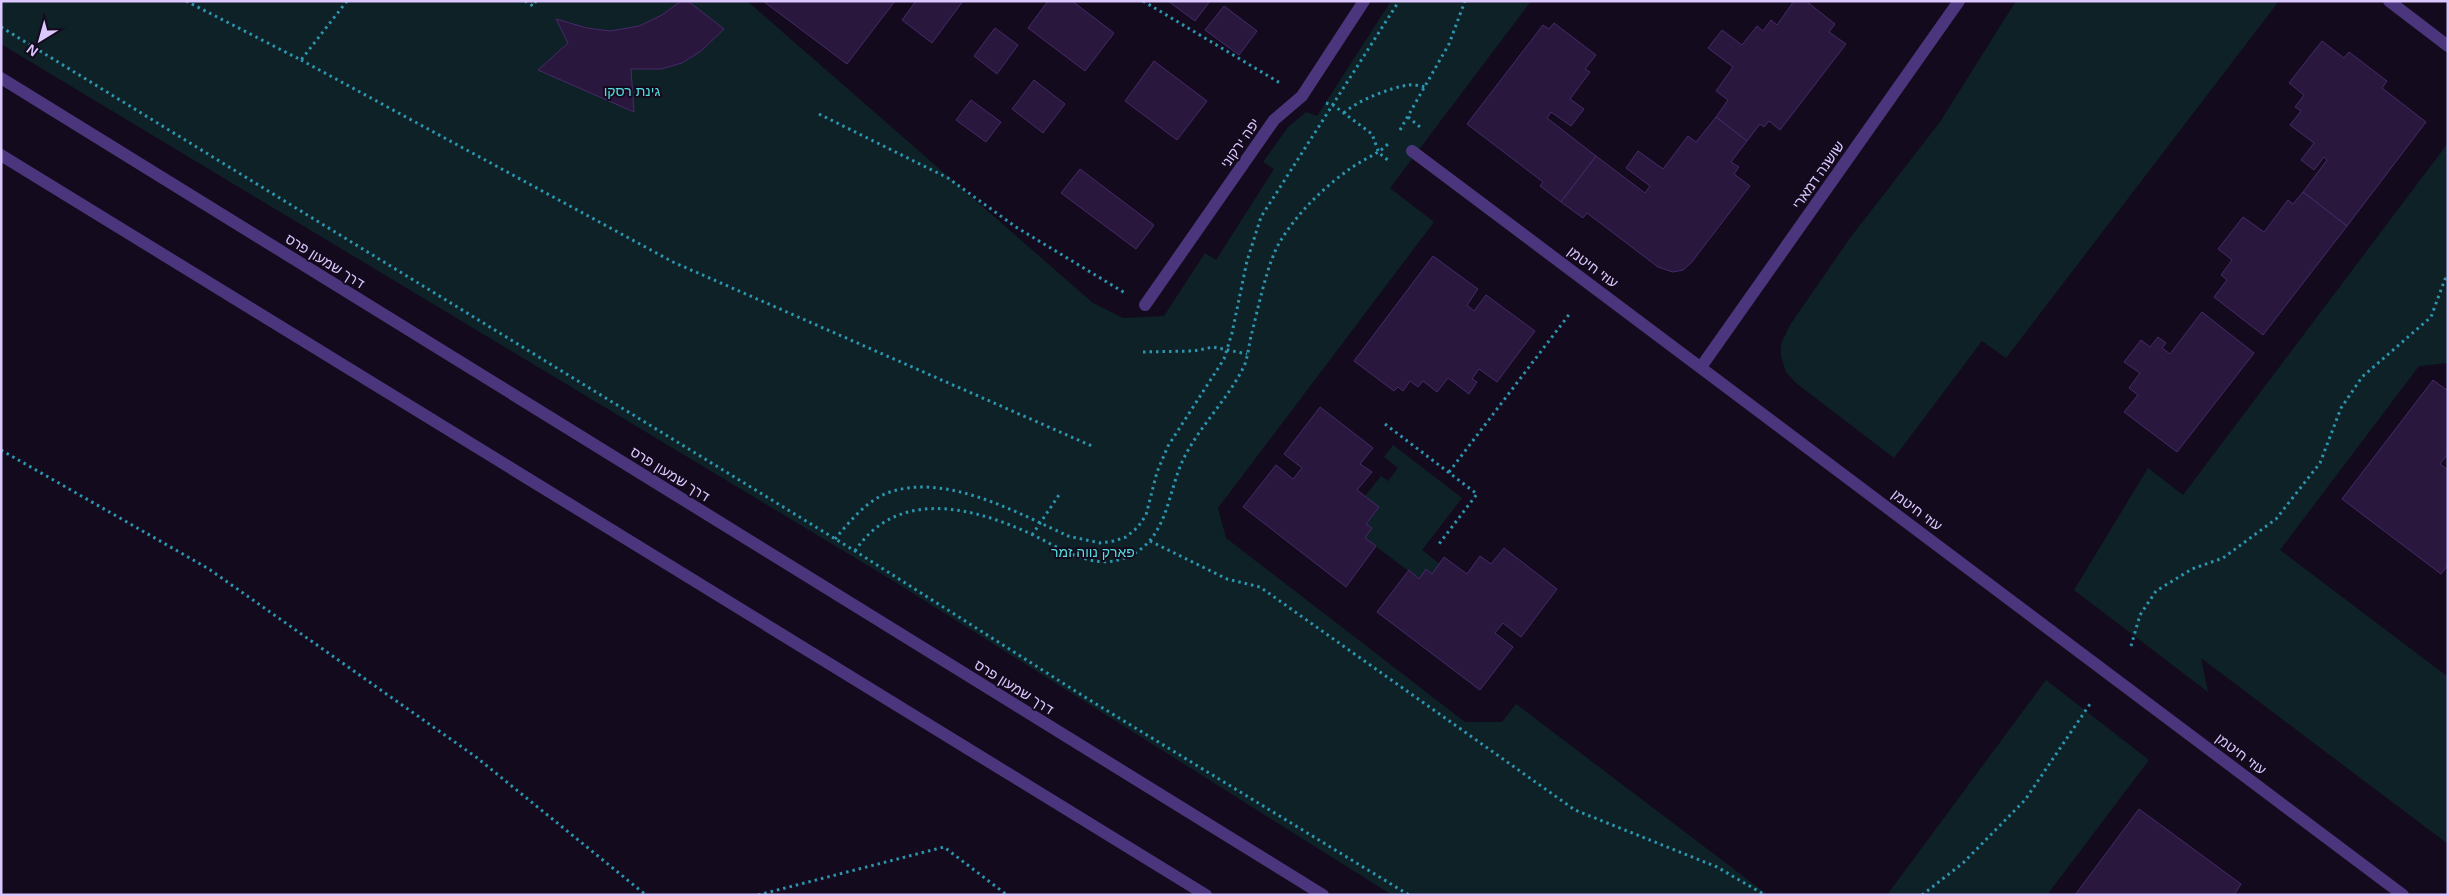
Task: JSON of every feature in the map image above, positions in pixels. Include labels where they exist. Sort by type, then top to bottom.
[{"type":"street","name":"יפה ירקוני","points":[[1145,305],[1274,120],[1302,96],[1364,1]]},
{"type":"street","name":"שושנה דמארי","points":[[1701,367],[1959,1]]},
{"type":"street","points":[[2389,1],[2448,46]]},
{"type":"street","name":"דרך שמעון פרס","points":[[1,78],[1323,895]]},
{"type":"street","name":"עוזי חיטמן","points":[[1412,151],[2403,895]]},
{"type":"street","points":[[1,155],[1206,895]]},
{"type":"path","points":[[186,1],[301,60],[674,262],[1092,446]]},
{"type":"path","points":[[301,60],[347,1]]},
{"type":"path","points":[[525,1],[533,6],[536,1]]},
{"type":"path","points":[[1143,1],[1302,96]]},
{"type":"path","points":[[834,539],[871,502],[889,492],[916,487],[938,487],[969,494],[1068,536],[1100,543],[1126,537],[1138,527],[1146,515],[1157,472],[1168,446],[1224,359],[1247,261],[1261,217],[1399,1]]},
{"type":"path","points":[[1397,133],[1408,118],[1449,44],[1465,1]]},
{"type":"path","points":[[1,27],[855,551],[1088,699],[1408,895]]},
{"type":"path","points":[[1344,113],[1362,99],[1373,98],[1411,84],[1425,87]]},
{"type":"path","points":[[1333,105],[1372,134],[1378,153],[1392,163]]},
{"type":"path","points":[[819,114],[948,178],[1016,227],[1145,305]]},
{"type":"path","points":[[1408,118],[1427,132]]},
{"type":"path","points":[[855,551],[864,538],[880,524],[909,510],[932,508],[968,510],[1032,535],[1069,555],[1097,562],[1121,559],[1137,551],[1150,541],[1159,527],[1172,485],[1183,460],[1194,440],[1238,375],[1247,354],[1269,270],[1279,242],[1295,219],[1318,195],[1354,166],[1378,153],[1392,139]]},
{"type":"path","points":[[2131,646],[2140,616],[2156,591],[2192,569],[2224,558],[2276,519],[2320,463],[2341,408],[2362,377],[2431,317],[2445,279],[2448,279]]},
{"type":"path","points":[[1450,472],[1571,312]]},
{"type":"path","points":[[1143,352],[1194,352],[1213,347],[1247,354]]},
{"type":"path","points":[[1384,424],[1478,494],[1440,544]]},
{"type":"path","points":[[1,450],[209,568],[476,757],[646,895]]},
{"type":"path","points":[[1032,535],[1061,492]]},
{"type":"path","points":[[1150,541],[1227,579],[1260,587],[1575,810],[1717,867],[1765,895]]},
{"type":"path","points":[[1922,895],[1963,863],[2025,800],[2090,704]]},
{"type":"path","points":[[758,895],[944,847],[1007,895]]},
{"type":"green space","points":[[1,1],[747,1],[1093,303],[1123,318],[1164,316],[1205,253],[1216,260],[1274,169],[1263,162],[1288,127],[1306,112],[1317,116],[1391,1],[1531,1],[1390,188],[1434,222],[1218,508],[1226,538],[1465,722],[1502,722],[1516,704],[1768,895],[1392,895],[887,577],[1,44]]},
{"type":"green space","points":[[2016,1],[2279,1],[2006,358],[1982,341],[1894,458],[1796,383],[1786,372],[1781,356],[1781,344],[1790,325],[1850,238],[1940,122]]},
{"type":"green space","points":[[2448,143],[2448,363],[2419,366],[2280,550],[2448,677],[2448,844],[2201,658],[2208,692],[2074,590],[2148,468],[2183,495]]},
{"type":"green space","points":[[1393,445],[1462,498],[1422,550],[1440,564],[1432,574],[1426,570],[1419,579],[1365,538],[1372,528],[1366,524],[1379,507],[1365,496],[1381,476],[1388,481],[1398,468],[1384,457]]},
{"type":"green space","points":[[2046,680],[2149,760],[2047,895],[1887,895]]},
{"type":"building","points":[[681,1],[688,1],[724,29],[701,51],[682,63],[661,69],[631,69],[634,112],[538,70],[568,43],[556,19],[587,28],[610,31],[639,26],[662,15]]},
{"type":"building","points":[[763,1],[895,1],[847,64]]},
{"type":"building","points":[[916,1],[963,1],[932,43],[902,20]]},
{"type":"building","points":[[1048,1],[1072,1],[1114,33],[1085,71],[1028,28]]},
{"type":"building","points":[[1168,1],[1210,1],[1195,21]]},
{"type":"building","points":[[1794,1],[1806,1],[1835,24],[1829,32],[1846,44],[1780,130],[1769,121],[1764,127],[1760,124],[1747,141],[1716,117],[1728,100],[1716,91],[1733,67],[1708,48],[1722,30],[1742,45],[1757,26],[1763,31],[1771,20],[1777,25]]},
{"type":"building","points":[[1224,6],[1257,31],[1239,55],[1205,30]]},
{"type":"building","points":[[1554,23],[1596,55],[1585,69],[1590,72],[1570,99],[1584,109],[1571,126],[1551,112],[1547,118],[1596,156],[1561,202],[1540,186],[1543,182],[1467,124],[1543,25],[1549,29]]},
{"type":"building","points":[[995,28],[1018,45],[997,74],[974,56]]},
{"type":"building","points":[[2322,41],[2344,58],[2349,52],[2387,81],[2382,88],[2426,122],[2347,226],[2303,192],[2327,160],[2324,157],[2314,170],[2301,160],[2314,143],[2290,125],[2301,111],[2295,107],[2304,95],[2289,83]]},
{"type":"building","points":[[1154,61],[1207,101],[1177,140],[1125,101]]},
{"type":"building","points":[[1034,80],[1065,104],[1043,133],[1012,109]]},
{"type":"building","points":[[971,100],[1001,122],[986,142],[956,120]]},
{"type":"building","points":[[1716,117],[1747,141],[1731,162],[1739,167],[1734,174],[1750,186],[1691,263],[1683,270],[1673,272],[1658,267],[1587,213],[1583,218],[1561,202],[1596,156],[1645,193],[1650,186],[1626,168],[1638,151],[1663,169],[1688,136],[1696,142]]},
{"type":"building","points":[[1080,169],[1154,225],[1136,249],[1061,193]]},
{"type":"building","points":[[2303,192],[2347,226],[2263,335],[2214,297],[2227,280],[2221,275],[2232,260],[2218,249],[2243,217],[2264,232],[2288,200],[2293,204]]},
{"type":"building","points":[[1433,256],[1478,289],[1467,305],[1474,311],[1486,295],[1535,331],[1497,382],[1479,369],[1472,379],[1477,382],[1469,394],[1448,378],[1437,392],[1423,381],[1418,387],[1410,381],[1403,391],[1398,387],[1394,391],[1354,361]]},
{"type":"building","points":[[2202,312],[2254,353],[2177,452],[2124,412],[2138,395],[2129,388],[2140,373],[2124,362],[2141,340],[2150,347],[2158,337],[2166,343],[2162,348],[2170,354]]},
{"type":"building","points":[[2433,380],[2448,391],[2448,454],[2440,464],[2448,470],[2448,565],[2441,574],[2342,499]]},
{"type":"building","points":[[1320,407],[1373,448],[1360,464],[1372,472],[1357,490],[1379,507],[1366,524],[1372,528],[1365,538],[1376,546],[1346,587],[1243,507],[1276,465],[1293,479],[1302,468],[1284,454]]},
{"type":"building","points":[[1504,548],[1557,589],[1521,637],[1503,623],[1495,633],[1513,647],[1480,690],[1377,612],[1409,570],[1419,579],[1426,569],[1432,574],[1444,557],[1467,574],[1480,556],[1491,564]]},
{"type":"building","points":[[2139,809],[2241,884],[2234,895],[2075,895]]},
{"type":"park label","name":"גינת רסקו","points":[[632,91]]},
{"type":"park label","name":"פארק נווה זמר","points":[[1093,552]]}]
